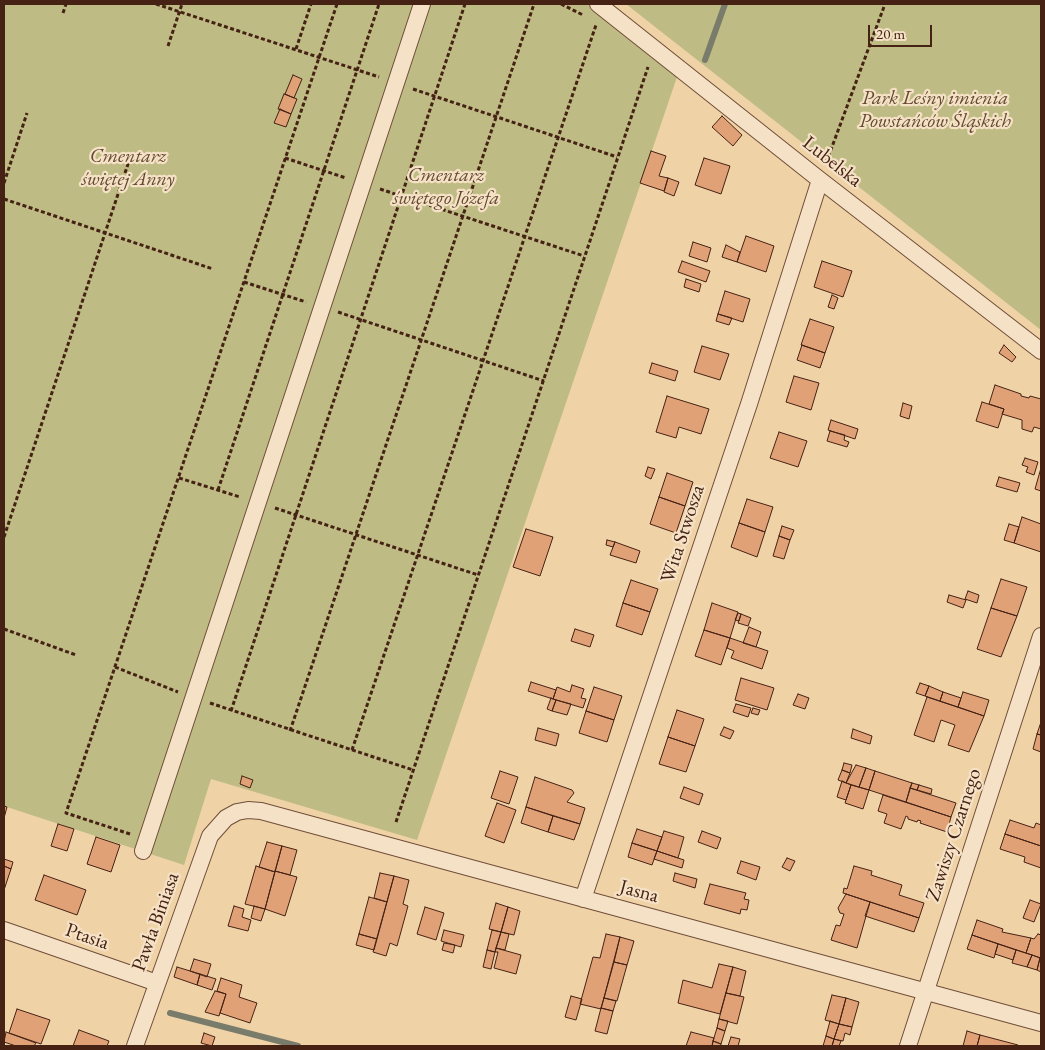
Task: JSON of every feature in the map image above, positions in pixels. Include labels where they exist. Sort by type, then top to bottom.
[{"type":"street","points":[[145,845],[422,4]]},
{"type":"street","name":"Lubelska","points":[[598,4],[820,180],[1041,351]]},
{"type":"street","name":"Wita Stwosza","points":[[583,899],[731,458],[820,180]]},
{"type":"street","name":"Zawiszy Czarnego","points":[[908,1046],[1041,636]]},
{"type":"street","name":"Jasna","points":[[226,818],[237,812],[261,811],[1041,1023]]},
{"type":"street","name":"Pawła Biniasa","points":[[135,1046],[210,836],[226,818]]},
{"type":"street","name":"Ptasia","points":[[4,930],[157,984]]},
{"type":"path","points":[[63,13],[66,4]]},
{"type":"path","points":[[156,4],[319,56],[434,97],[617,157]]},
{"type":"path","points":[[168,46],[182,4]]},
{"type":"path","points":[[296,49],[311,4]]},
{"type":"path","points":[[145,845],[66,813],[337,4]]},
{"type":"path","points":[[218,490],[379,4]]},
{"type":"path","points":[[231,711],[465,4]]},
{"type":"path","points":[[290,731],[534,4]]},
{"type":"path","points":[[352,750],[419,556],[524,236],[597,22],[561,4]]},
{"type":"path","points":[[820,180],[885,4]]},
{"type":"path","points":[[396,822],[648,67]]},
{"type":"path","points":[[4,183],[27,113]]},
{"type":"path","points":[[4,535],[130,158]]},
{"type":"path","points":[[285,158],[584,256]]},
{"type":"path","points":[[4,200],[213,269]]},
{"type":"path","points":[[244,282],[544,381]]},
{"type":"path","points":[[178,478],[478,575]]},
{"type":"path","points":[[4,629],[76,655]]},
{"type":"path","points":[[115,667],[231,711],[413,770]]},
{"type":"green space","name":"Cmentarz świętego Józefa","points":[[4,4],[587,4],[678,74],[417,840],[211,779],[184,865],[4,806]]},
{"type":"green space","name":"Park Leśny imienia Powstańców Śląskich","points":[[626,4],[1041,4],[1041,330]]},
{"type":"building","points":[[293,75],[302,79],[294,98],[285,94]]},
{"type":"building","points":[[284,94],[297,99],[291,114],[278,109]]},
{"type":"building","points":[[280,109],[291,114],[286,127],[274,123]]},
{"type":"building","points":[[722,116],[742,135],[733,146],[712,127]]},
{"type":"building","points":[[651,151],[666,156],[659,176],[668,178],[664,191],[640,183]]},
{"type":"building","points":[[704,158],[730,166],[721,194],[695,185]]},
{"type":"building","points":[[668,178],[679,182],[674,196],[664,192]]},
{"type":"building","points":[[746,236],[774,246],[766,272],[737,262]]},
{"type":"building","points":[[693,242],[711,248],[707,262],[689,256]]},
{"type":"building","points":[[726,245],[740,252],[737,262],[722,257]]},
{"type":"building","points":[[682,261],[710,271],[706,282],[678,272]]},
{"type":"building","points":[[822,261],[852,271],[843,297],[814,287]]},
{"type":"building","points":[[686,279],[701,284],[699,292],[684,287]]},
{"type":"building","points":[[725,291],[750,299],[743,322],[718,314]]},
{"type":"building","points":[[832,295],[838,298],[834,309],[828,307]]},
{"type":"building","points":[[718,314],[732,318],[729,325],[716,321]]},
{"type":"building","points":[[810,319],[834,327],[825,353],[801,345]]},
{"type":"building","points":[[802,345],[825,353],[820,368],[797,360]]},
{"type":"building","points":[[1004,345],[1016,357],[1012,362],[999,353]]},
{"type":"building","points":[[702,346],[729,354],[720,380],[694,372]]},
{"type":"building","points":[[652,363],[678,371],[675,381],[649,373]]},
{"type":"building","points":[[794,376],[819,383],[811,410],[786,402]]},
{"type":"building","points":[[995,385],[1021,394],[1021,396],[1041,399],[1041,429],[1034,427],[1032,432],[1022,429],[1022,420],[1002,414],[1004,409],[989,404]]},
{"type":"building","points":[[667,396],[709,409],[701,434],[679,427],[676,438],[656,432]]},
{"type":"building","points":[[982,402],[1004,409],[998,428],[976,421]]},
{"type":"building","points":[[903,403],[912,406],[909,419],[900,416]]},
{"type":"building","points":[[831,420],[858,429],[855,439],[828,430]]},
{"type":"building","points":[[830,431],[845,435],[844,440],[849,442],[847,447],[827,441]]},
{"type":"building","points":[[779,432],[807,441],[798,467],[770,458]]},
{"type":"building","points":[[1025,458],[1038,462],[1034,475],[1026,472],[1028,467],[1022,465]]},
{"type":"building","points":[[648,467],[655,469],[651,479],[645,476]]},
{"type":"building","points":[[1041,468],[1041,491],[1035,489]]},
{"type":"building","points":[[667,473],[693,482],[685,506],[659,497]]},
{"type":"building","points":[[999,477],[1020,483],[1017,492],[996,486]]},
{"type":"building","points":[[659,497],[685,506],[676,533],[650,524]]},
{"type":"building","points":[[747,499],[773,507],[765,532],[739,523]]},
{"type":"building","points":[[1022,517],[1041,524],[1041,552],[1014,543]]},
{"type":"building","points":[[739,523],[765,532],[757,557],[731,547]]},
{"type":"building","points":[[1009,524],[1019,527],[1014,543],[1004,540]]},
{"type":"building","points":[[782,526],[794,530],[790,540],[779,536]]},
{"type":"building","points":[[526,529],[553,537],[540,576],[513,567]]},
{"type":"building","points":[[779,536],[790,540],[784,559],[773,556]]},
{"type":"building","points":[[607,540],[615,542],[613,547],[606,545]]},
{"type":"building","points":[[615,542],[640,551],[636,563],[610,555]]},
{"type":"building","points":[[1001,579],[1027,587],[1017,616],[991,608]]},
{"type":"building","points":[[631,580],[658,589],[650,612],[623,603]]},
{"type":"building","points":[[968,591],[979,595],[977,603],[965,599]]},
{"type":"building","points":[[949,595],[966,600],[963,608],[947,602]]},
{"type":"building","points":[[623,603],[650,612],[642,635],[616,626]]},
{"type":"building","points":[[712,603],[738,612],[730,638],[704,630]]},
{"type":"building","points":[[991,608],[1017,616],[1001,657],[977,649]]},
{"type":"building","points":[[738,613],[741,614],[739,621],[735,620]]},
{"type":"building","points":[[741,614],[751,618],[748,626],[738,623]]},
{"type":"building","points":[[749,627],[761,632],[756,647],[743,643]]},
{"type":"building","points":[[575,629],[594,635],[590,647],[571,641]]},
{"type":"building","points":[[704,630],[730,638],[721,665],[695,656]]},
{"type":"building","points":[[730,638],[768,651],[762,669],[731,658],[734,651],[727,648]]},
{"type":"building","points":[[741,678],[774,688],[767,710],[735,700]]},
{"type":"building","points":[[531,682],[556,690],[553,699],[528,691]]},
{"type":"building","points":[[920,683],[929,686],[925,696],[916,693]]},
{"type":"building","points":[[572,685],[584,689],[581,698],[586,699],[583,708],[553,699],[557,687],[570,692]]},
{"type":"building","points":[[929,686],[943,692],[940,701],[925,696]]},
{"type":"building","points":[[594,687],[622,696],[614,720],[586,711]]},
{"type":"building","points":[[943,692],[961,698],[958,707],[940,701]]},
{"type":"building","points":[[963,692],[989,700],[984,716],[958,707]]},
{"type":"building","points":[[798,694],[809,698],[805,709],[793,705]]},
{"type":"building","points":[[927,697],[984,716],[969,752],[948,745],[955,725],[941,720],[934,742],[914,735]]},
{"type":"building","points":[[551,698],[556,700],[552,711],[547,709]]},
{"type":"building","points":[[556,700],[571,704],[567,715],[552,711]]},
{"type":"building","points":[[736,704],[751,708],[748,717],[733,712]]},
{"type":"building","points":[[753,708],[760,710],[758,715],[751,713]]},
{"type":"building","points":[[677,710],[704,719],[695,746],[668,737]]},
{"type":"building","points":[[586,711],[614,720],[607,742],[579,733]]},
{"type":"building","points":[[1041,722],[1041,735],[1037,734]]},
{"type":"building","points":[[724,727],[734,731],[730,739],[720,735]]},
{"type":"building","points":[[538,728],[559,734],[556,746],[535,740]]},
{"type":"building","points":[[853,729],[872,736],[870,744],[851,738]]},
{"type":"building","points":[[1037,734],[1041,735],[1041,752],[1033,749]]},
{"type":"building","points":[[668,737],[695,746],[686,772],[659,764]]},
{"type":"building","points":[[844,763],[852,765],[850,773],[842,770]]},
{"type":"building","points":[[856,765],[866,768],[859,787],[846,783]]},
{"type":"building","points":[[866,768],[875,771],[869,790],[859,787]]},
{"type":"building","points":[[842,770],[850,773],[846,783],[838,780]]},
{"type":"building","points":[[500,771],[518,777],[509,804],[491,798]]},
{"type":"building","points":[[875,771],[912,783],[906,802],[869,790]]},
{"type":"building","points":[[242,776],[253,780],[250,788],[240,784]]},
{"type":"building","points":[[535,777],[572,790],[574,793],[567,802],[585,808],[580,824],[526,807]]},
{"type":"building","points":[[842,781],[851,785],[846,800],[837,797]]},
{"type":"building","points":[[912,783],[919,785],[917,790],[910,788]]},
{"type":"building","points":[[851,785],[869,790],[863,809],[845,803]]},
{"type":"building","points":[[919,785],[932,789],[931,794],[917,790]]},
{"type":"building","points":[[684,787],[703,794],[699,805],[680,798]]},
{"type":"building","points":[[910,788],[956,803],[951,817],[906,802]]},
{"type":"building","points":[[883,795],[951,817],[947,832],[920,823],[921,821],[918,820],[917,822],[908,819],[906,816],[901,829],[884,823],[887,814],[878,811]]},
{"type":"building","points":[[497,803],[516,810],[504,843],[485,836]]},
{"type":"building","points":[[4,806],[7,807],[4,818]]},
{"type":"building","points":[[526,807],[553,816],[548,832],[521,823]]},
{"type":"building","points":[[553,816],[580,824],[574,840],[548,832]]},
{"type":"building","points":[[1010,820],[1034,828],[1036,823],[1041,825],[1041,846],[1005,834]]},
{"type":"building","points":[[58,824],[74,829],[67,851],[51,846]]},
{"type":"building","points":[[637,829],[662,837],[657,851],[632,843]]},
{"type":"building","points":[[664,831],[684,837],[678,858],[657,851]]},
{"type":"building","points":[[702,831],[721,838],[717,849],[698,842]]},
{"type":"building","points":[[1005,834],[1041,846],[1041,868],[1024,862],[1025,857],[1000,849]]},
{"type":"building","points":[[96,837],[120,845],[111,872],[87,864]]},
{"type":"building","points":[[267,842],[282,846],[275,872],[259,867]]},
{"type":"building","points":[[632,843],[657,851],[652,865],[628,857]]},
{"type":"building","points":[[282,846],[297,850],[290,875],[275,871]]},
{"type":"building","points":[[657,851],[684,860],[682,868],[654,859]]},
{"type":"building","points":[[787,858],[795,861],[790,871],[782,867]]},
{"type":"building","points":[[4,859],[13,862],[11,869],[4,866]]},
{"type":"building","points":[[741,861],[760,867],[756,880],[737,873]]},
{"type":"building","points":[[4,866],[11,869],[4,890]]},
{"type":"building","points":[[256,866],[275,872],[265,909],[245,904]]},
{"type":"building","points":[[854,866],[872,871],[871,875],[902,885],[899,895],[924,903],[919,918],[843,893],[844,888],[847,889]]},
{"type":"building","points":[[275,871],[297,877],[285,916],[265,909]]},
{"type":"building","points":[[380,873],[394,876],[387,902],[374,898]]},
{"type":"building","points":[[675,873],[697,879],[695,888],[673,881]]},
{"type":"building","points":[[44,875],[86,890],[77,915],[35,900]]},
{"type":"building","points":[[394,876],[409,880],[403,904],[408,906],[397,946],[390,943],[386,956],[373,952]]},
{"type":"building","points":[[710,884],[746,893],[744,899],[749,900],[747,910],[741,909],[740,914],[704,904]]},
{"type":"building","points":[[846,894],[870,902],[857,948],[831,940],[836,925],[840,926],[844,914],[840,913],[838,908]]},
{"type":"building","points":[[369,897],[387,902],[377,939],[359,934]]},
{"type":"building","points":[[1030,900],[1041,904],[1034,922],[1023,918]]},
{"type":"building","points":[[870,902],[919,918],[914,932],[865,916]]},
{"type":"building","points":[[496,903],[508,907],[501,932],[489,929]]},
{"type":"building","points":[[234,906],[244,909],[242,917],[251,920],[248,931],[228,926]]},
{"type":"building","points":[[254,906],[265,909],[261,921],[251,918]]},
{"type":"building","points":[[425,907],[444,913],[436,940],[417,934]]},
{"type":"building","points":[[508,907],[520,911],[514,935],[501,932]]},
{"type":"building","points":[[977,920],[1003,929],[1002,932],[1031,938],[1026,953],[972,935]]},
{"type":"building","points":[[444,930],[464,935],[461,947],[441,941]]},
{"type":"building","points":[[492,930],[501,932],[495,952],[487,950]]},
{"type":"building","points":[[501,932],[509,934],[505,950],[496,948]]},
{"type":"building","points":[[359,934],[377,939],[374,950],[356,945]]},
{"type":"building","points":[[606,934],[620,937],[601,1009],[580,1004],[593,957],[600,958]]},
{"type":"building","points":[[1038,934],[1041,935],[1041,958],[1026,953],[1031,938],[1034,939]]},
{"type":"building","points":[[972,935],[998,944],[994,958],[967,949]]},
{"type":"building","points":[[620,937],[634,941],[627,965],[614,962]]},
{"type":"building","points":[[444,943],[455,945],[453,953],[442,950]]},
{"type":"building","points":[[998,944],[1016,950],[1013,960],[995,954]]},
{"type":"building","points":[[496,948],[521,955],[516,974],[494,968],[498,952],[495,952]]},
{"type":"building","points":[[487,950],[495,952],[491,969],[483,967]]},
{"type":"building","points":[[1016,950],[1032,955],[1027,967],[1012,963]]},
{"type":"building","points":[[1032,955],[1040,958],[1037,970],[1027,967]]},
{"type":"building","points":[[1041,958],[1041,972],[1037,970]]},
{"type":"building","points":[[194,959],[211,964],[207,977],[190,971]]},
{"type":"building","points":[[614,962],[627,965],[617,1001],[604,998]]},
{"type":"building","points":[[719,964],[733,967],[720,1014],[678,1003],[683,980],[712,988]]},
{"type":"building","points":[[177,967],[200,974],[197,985],[174,977]]},
{"type":"building","points":[[733,967],[746,971],[740,996],[726,993]]},
{"type":"building","points":[[200,974],[216,979],[212,990],[197,985]]},
{"type":"building","points":[[221,978],[242,985],[239,997],[257,1003],[250,1023],[220,1013],[226,994],[217,991]]},
{"type":"building","points":[[215,991],[226,994],[219,1016],[205,1012]]},
{"type":"building","points":[[726,993],[744,997],[737,1024],[719,1019]]},
{"type":"building","points":[[832,995],[846,998],[839,1024],[825,1020]]},
{"type":"building","points":[[571,996],[582,999],[576,1020],[565,1017]]},
{"type":"building","points":[[604,998],[616,1001],[613,1011],[601,1008]]},
{"type":"building","points":[[846,998],[859,1002],[852,1027],[839,1024]]},
{"type":"building","points":[[601,1008],[613,1011],[607,1034],[595,1031]]},
{"type":"building","points":[[17,1009],[50,1020],[41,1044],[9,1033]]},
{"type":"building","points":[[719,1019],[728,1021],[725,1031],[717,1028]]},
{"type":"building","points":[[830,1021],[839,1024],[834,1039],[826,1036]]},
{"type":"building","points":[[839,1024],[852,1027],[850,1035],[845,1033],[843,1041],[834,1039]]},
{"type":"building","points":[[717,1028],[725,1031],[721,1044],[713,1041]]},
{"type":"building","points":[[79,1030],[109,1041],[107,1046],[73,1046]]},
{"type":"building","points":[[967,1031],[980,1035],[977,1046],[963,1046]]},
{"type":"building","points":[[6,1032],[36,1043],[34,1046],[16,1046],[4,1042]]},
{"type":"building","points":[[691,1032],[714,1038],[712,1046],[686,1046]]},
{"type":"building","points":[[204,1033],[215,1037],[212,1046],[201,1043]]},
{"type":"building","points":[[980,1035],[1018,1045],[977,1046]]},
{"type":"building","points":[[826,1036],[834,1039],[832,1046],[823,1046]]},
{"type":"building","points":[[731,1037],[740,1039],[738,1046],[728,1046]]},
{"type":"building","points":[[834,1039],[841,1041],[839,1046],[832,1046]]},
{"type":"building","points":[[713,1041],[721,1044],[721,1046],[712,1046]]},
{"type":"waterway","points":[[705,60],[725,4]]},
{"type":"waterway","points":[[170,1013],[298,1046]]},
{"type":"park label","name":"Cmentarz świętej Anny","points":[[128,168]]}]
